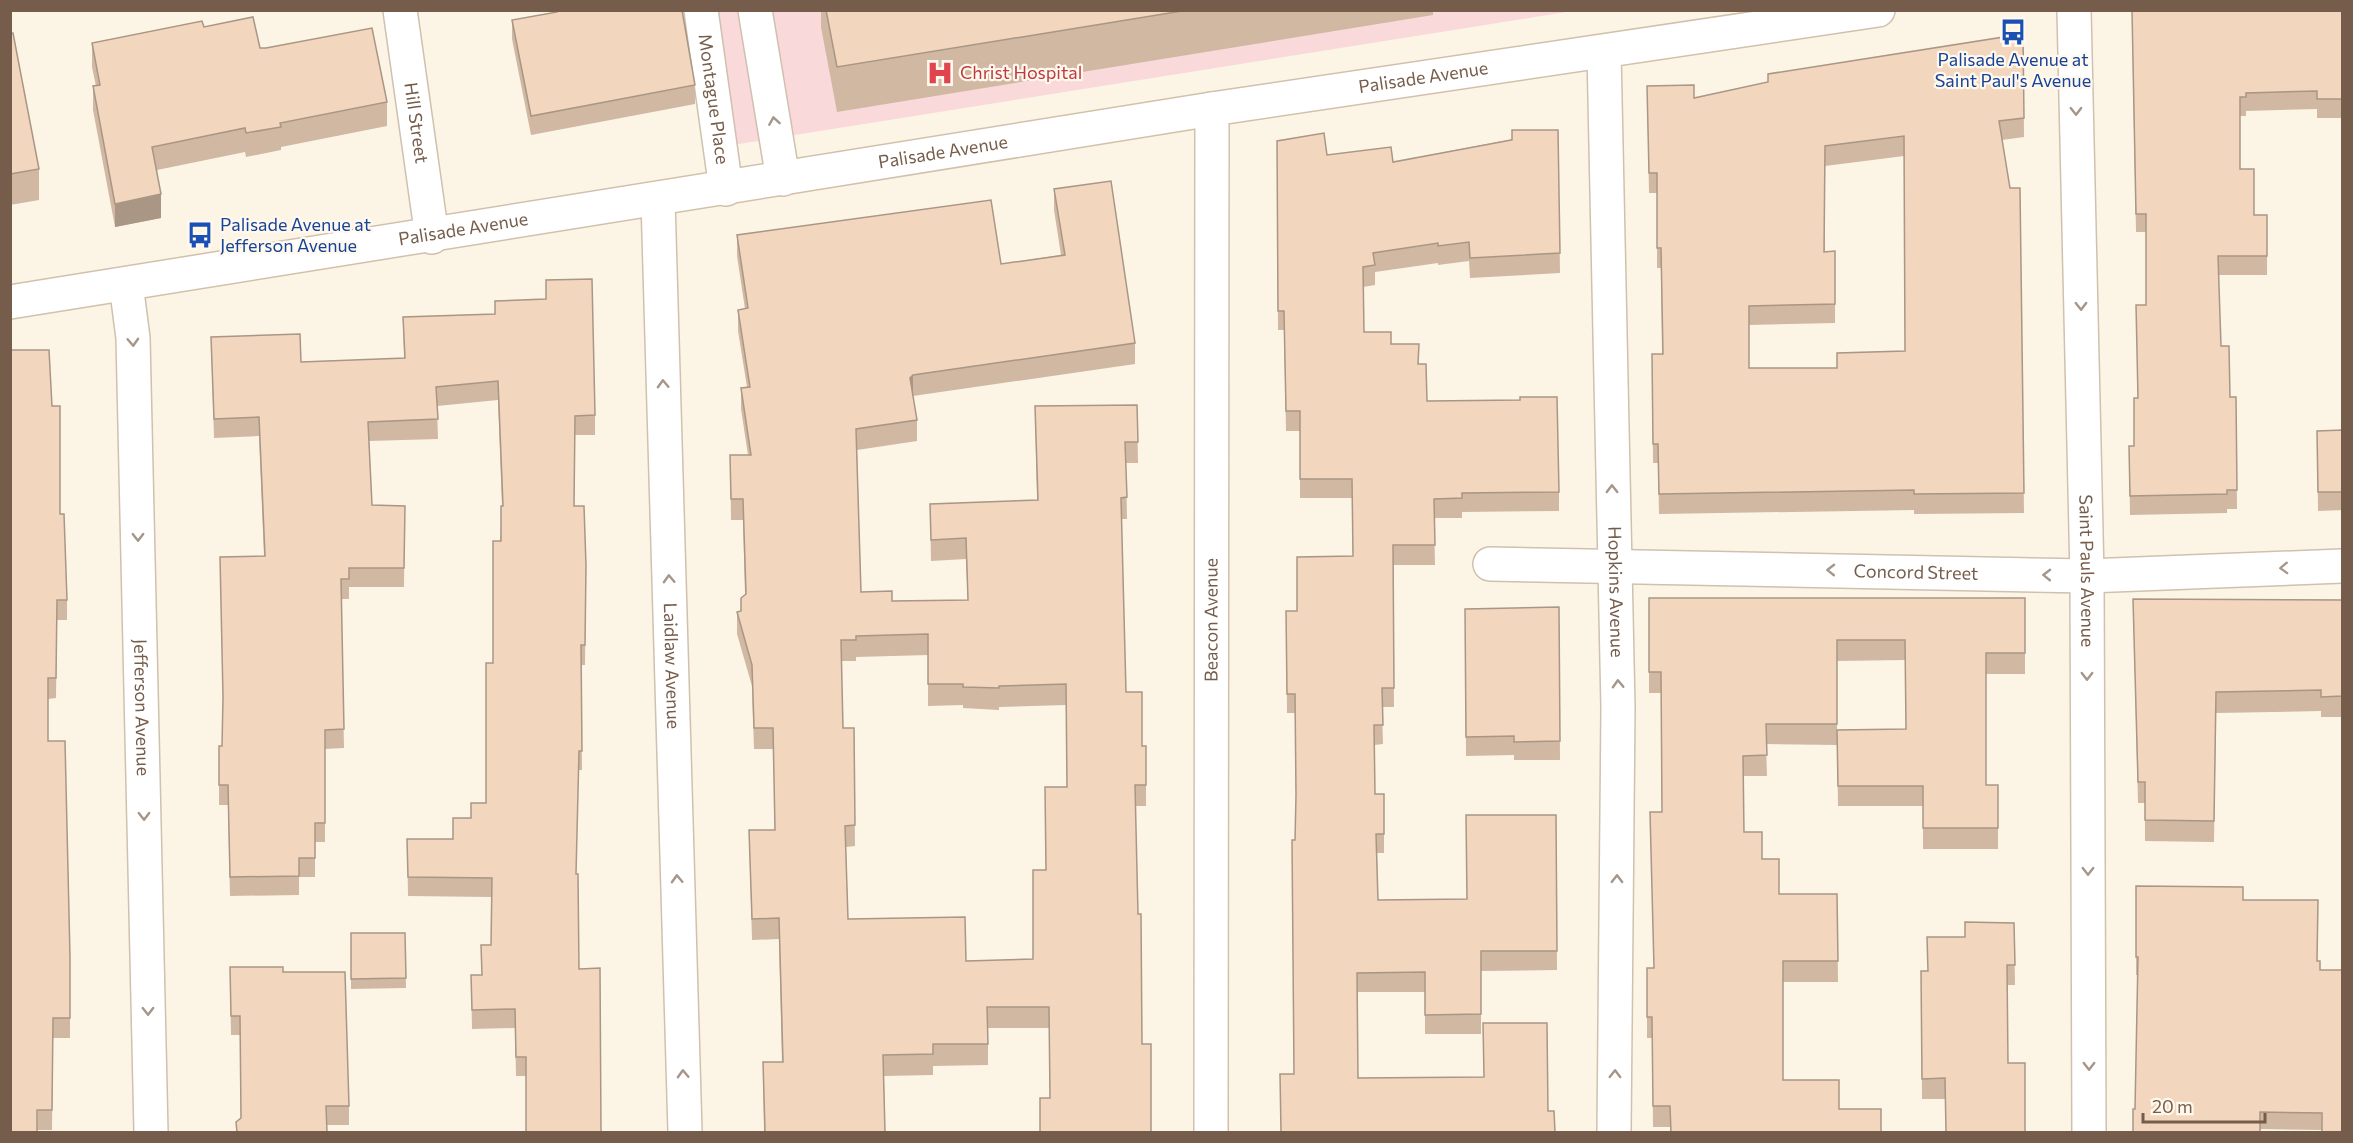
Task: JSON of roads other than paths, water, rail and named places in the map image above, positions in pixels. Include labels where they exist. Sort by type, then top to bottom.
[{"type":"street","name":"Hill Street","points":[[400,10],[432,237]]},
{"type":"street","name":"Montague Place","points":[[701,10],[726,189]]},
{"type":"street","points":[[756,10],[783,179]]},
{"type":"street","name":"Palisade Avenue","points":[[10,302],[432,237],[1212,109],[1878,10]]},
{"type":"street","name":"Saint Pauls Avenue","points":[[2074,10],[2087,576],[2089,1132]]},
{"type":"street","name":"Hopkins Avenue","points":[[1604,52],[1618,708],[1614,1132]]},
{"type":"street","name":"Beacon Avenue","points":[[1211,1132],[1212,109]]},
{"type":"street","name":"Laidlaw Avenue","points":[[658,200],[685,1132]]},
{"type":"street","name":"Jefferson Avenue","points":[[126,284],[133,338],[151,1132]]},
{"type":"street","name":"Concord Street","points":[[1490,564],[2087,576],[2343,566]]},
{"type":"place","name":"Palisade Avenue at Saint Paul's Avenue","points":[[2013,32]]},
{"type":"place","name":"Christ Hospital","points":[[940,73]]},
{"type":"place","name":"Palisade Avenue at Jefferson Avenue","points":[[200,235]]}]
